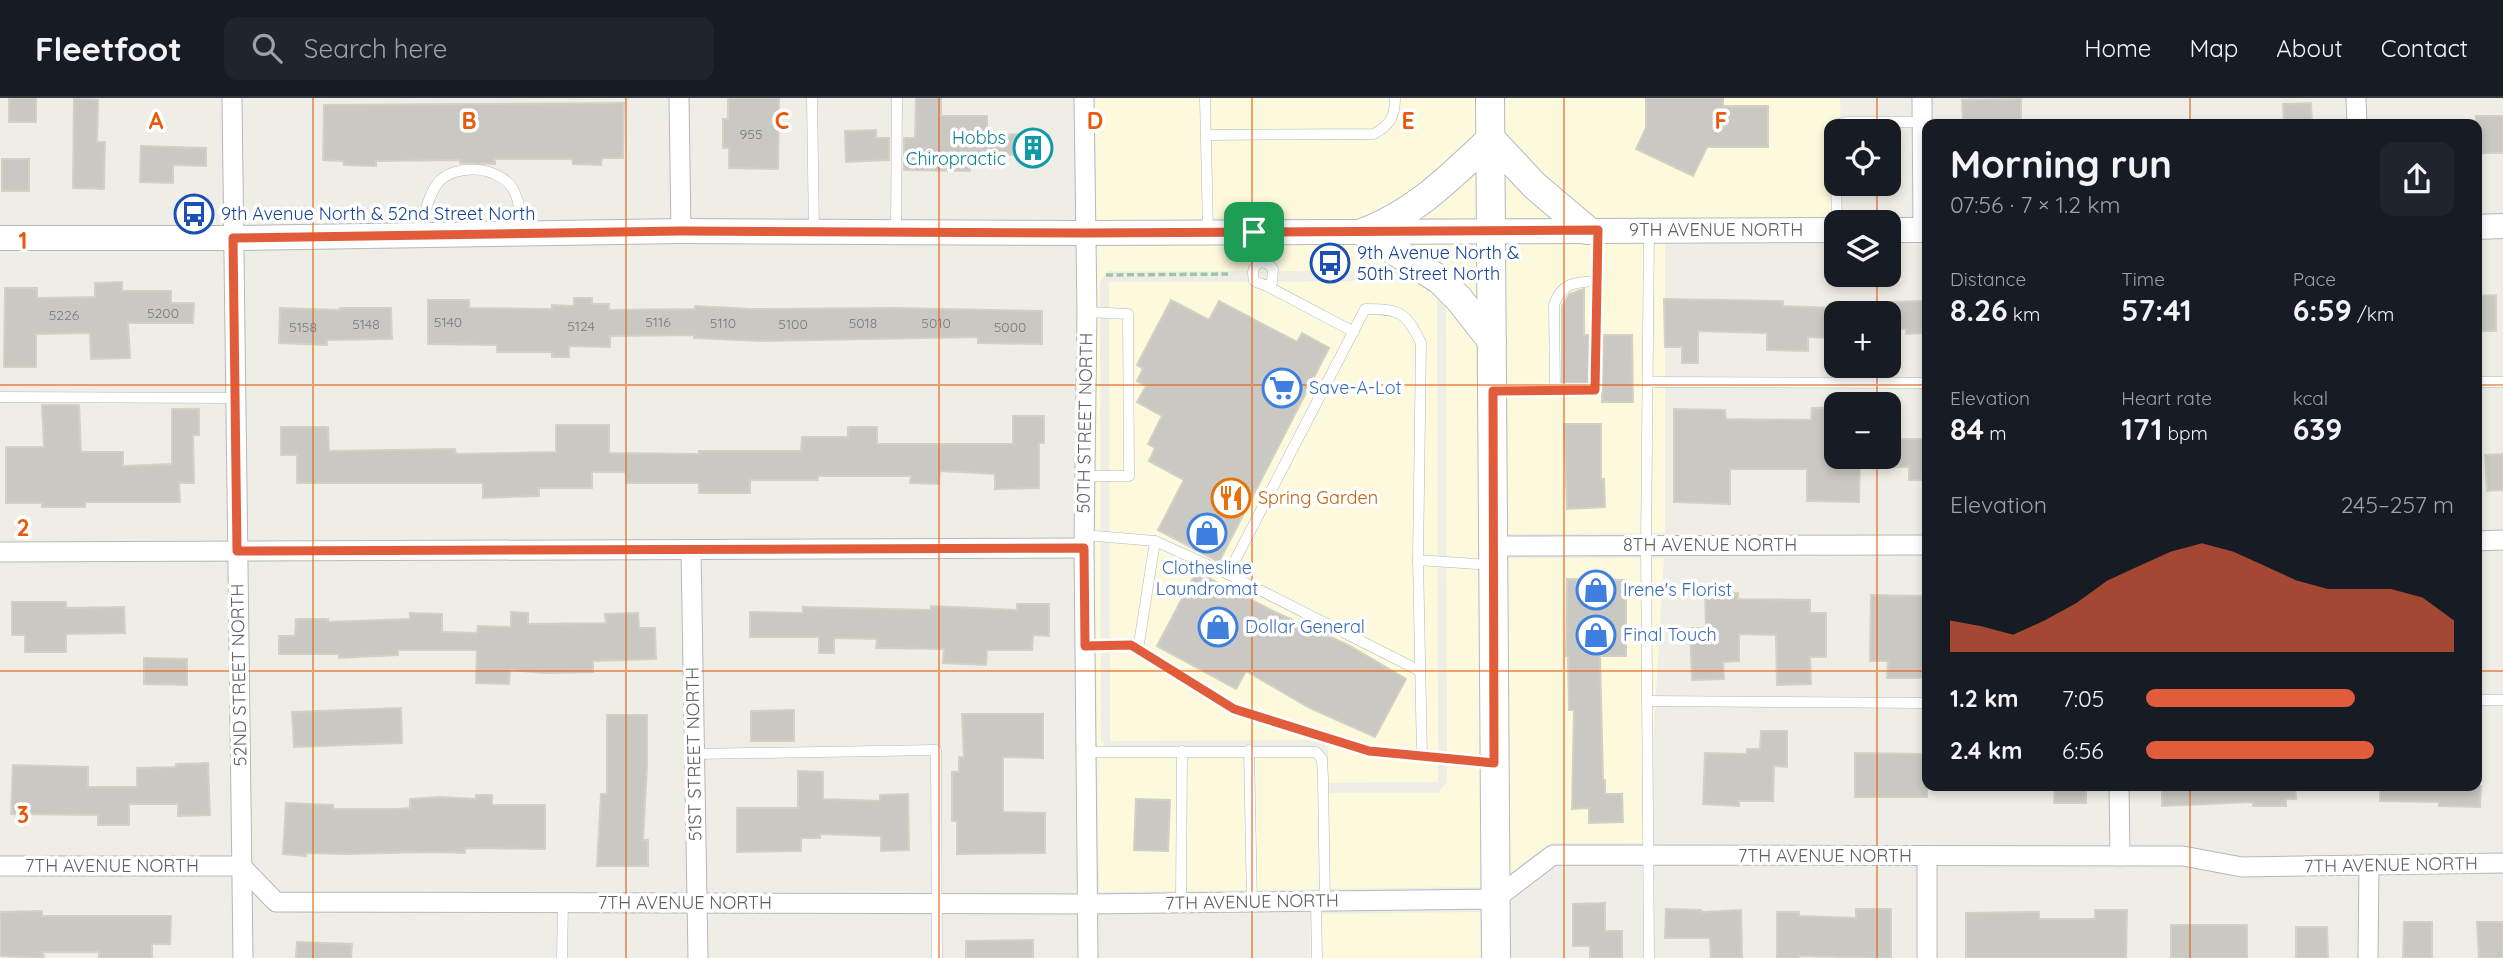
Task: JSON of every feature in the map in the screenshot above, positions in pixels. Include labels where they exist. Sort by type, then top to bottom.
[{"type":"main road","points":[[1490,98],[1496,958]]},
{"type":"main road","points":[[1491,139],[1535,186],[1593,230]]},
{"type":"main road","points":[[1365,232],[1390,222],[1436,190],[1491,139]]},
{"type":"main road","points":[[1365,232],[1440,279],[1492,341]]},
{"type":"street","name":"52ND STREET NORTH","points":[[232,98],[243,958]]},
{"type":"street","points":[[679,98],[681,231]]},
{"type":"street","name":"50TH STREET NORTH","points":[[1084,98],[1088,958]]},
{"type":"street","points":[[1922,98],[1922,122]]},
{"type":"street","points":[[2356,98],[2357,119]]},
{"type":"street","points":[[2482,226],[2503,226]]},
{"type":"street","name":"9TH AVENUE NORTH","points":[[0,238],[233,238],[681,231],[1085,233],[1824,230]]},
{"type":"street","points":[[1901,230],[1922,230]]},
{"type":"street","points":[[2482,541],[2503,540]]},
{"type":"street","points":[[0,552],[691,550],[1084,542]]},
{"type":"street","name":"8TH AVENUE NORTH","points":[[1493,556],[1646,545],[1922,545]]},
{"type":"street","name":"51ST STREET NORTH","points":[[691,550],[698,958]]},
{"type":"street","points":[[2119,791],[2120,856]]},
{"type":"street","name":"7TH AVENUE NORTH","points":[[0,866],[241,866],[276,902],[1088,904],[1495,899],[1553,855],[2183,856],[2242,867],[2503,863]]},
{"type":"street","points":[[1927,856],[1927,958]]},
{"type":"street","points":[[2368,958],[2369,866]]},
{"type":"lane","points":[[812,98],[814,232]]},
{"type":"lane","points":[[896,232],[897,98]]},
{"type":"lane","points":[[1205,98],[1208,232]]},
{"type":"lane","points":[[1206,135],[1374,134],[1386,127],[1392,118],[1395,98]]},
{"type":"lane","points":[[1901,122],[1922,122]]},
{"type":"lane","points":[[418,235],[431,194],[439,181],[454,171],[472,169],[490,172],[503,178],[514,190],[524,233]]},
{"type":"lane","points":[[1493,391],[1595,390],[1597,281],[1593,230]]},
{"type":"lane","points":[[1649,230],[1646,545],[1649,958]]},
{"type":"lane","points":[[1254,232],[1261,262]]},
{"type":"lane","points":[[1267,286],[1272,282],[1273,269],[1261,262],[1254,266],[1252,271],[1254,281],[1354,331]]},
{"type":"lane","points":[[1555,390],[1554,305],[1558,293],[1568,285],[1597,281]]},
{"type":"lane","points":[[1228,574],[1365,309],[1389,309],[1410,320],[1421,343],[1418,560],[1422,756]]},
{"type":"lane","points":[[1084,476],[1129,476],[1128,314],[1087,312]]},
{"type":"lane","points":[[1648,382],[1922,383]]},
{"type":"lane","points":[[2482,382],[2503,382]]},
{"type":"lane","points":[[0,397],[235,398]]},
{"type":"lane","points":[[1084,542],[1155,541],[1228,574],[1420,671]]},
{"type":"lane","points":[[1138,650],[1155,541]]},
{"type":"lane","points":[[1418,560],[1493,556]]},
{"type":"lane","points":[[1085,646],[1131,645],[1234,709],[1369,751],[1494,763]]},
{"type":"lane","points":[[2482,700],[2503,700]]},
{"type":"lane","points":[[1647,701],[1922,703]]},
{"type":"lane","points":[[694,754],[936,750],[937,958]]},
{"type":"lane","points":[[1249,750],[1252,902]]},
{"type":"lane","points":[[1181,903],[1182,751]]},
{"type":"lane","points":[[1086,752],[1316,752],[1322,759],[1317,958]]},
{"type":"lane","points":[[562,958],[563,903]]},
{"type":"path","points":[[1100,275],[1228,274]]},
{"type":"shaded area","points":[[1095,98],[1480,98],[1480,218],[1096,221]]},
{"type":"shaded area","points":[[1501,98],[1840,98],[1841,119],[1824,119],[1824,196],[1841,196],[1842,210],[1824,210],[1824,218],[1502,218]]},
{"type":"shaded area","points":[[1481,242],[1485,887],[1099,892],[1095,603],[1096,246]],"holes":[[[1109,271],[1437,271],[1446,281],[1447,782],[1438,793],[1328,793],[1319,783],[1319,751],[1110,751],[1101,741],[1100,282]]]},
{"type":"shaded area","points":[[1665,242],[1665,533],[1504,534],[1502,243]]},
{"type":"shaded area","points":[[1437,281],[1438,782],[1328,783],[1328,740],[1110,741],[1109,282]]},
{"type":"shaded area","points":[[1504,558],[1664,558],[1647,843],[1553,843],[1546,845],[1513,871],[1506,871]]},
{"type":"shaded area","points":[[1485,912],[1485,958],[1310,958],[1311,914]]},
{"type":"building","points":[[9,98],[36,98],[36,122],[9,122]]},
{"type":"building","points":[[728,98],[779,98],[778,169],[729,168],[729,148],[723,148],[723,119],[728,119]]},
{"type":"building","points":[[916,98],[941,98],[941,116],[987,116],[987,134],[1049,135],[1048,161],[1017,160],[1017,155],[971,154],[970,171],[904,170],[904,138],[915,138]]},
{"type":"building","points":[[1646,98],[1723,98],[1723,106],[1768,106],[1768,147],[1707,147],[1693,176],[1636,149],[1646,128]]},
{"type":"building","points":[[74,99],[98,100],[97,142],[105,142],[104,189],[73,188]]},
{"type":"building","points":[[2021,99],[2021,119],[1963,119],[1962,100]]},
{"type":"building","points":[[624,103],[623,158],[602,158],[601,165],[573,164],[572,159],[495,159],[495,164],[460,163],[460,160],[376,161],[376,166],[344,165],[343,161],[323,160],[324,105]]},
{"type":"building","points":[[2311,103],[2312,119],[2284,119],[2283,104]]},
{"type":"building","points":[[2476,116],[2503,116],[2503,153],[2482,153],[2482,119],[2476,119]]},
{"type":"building","points":[[876,130],[876,138],[889,138],[889,160],[846,162],[845,131]]},
{"type":"building","points":[[141,146],[206,148],[206,166],[173,165],[173,183],[140,182]]},
{"type":"building","points":[[2,159],[29,159],[29,191],[2,191]]},
{"type":"building","points":[[122,282],[122,291],[171,291],[171,303],[194,303],[193,323],[128,323],[130,358],[91,359],[90,333],[36,334],[36,367],[4,367],[5,288],[37,288],[37,298],[95,297],[95,283]]},
{"type":"building","points":[[1584,289],[1584,335],[1589,335],[1588,383],[1562,383],[1562,306],[1569,294]]},
{"type":"building","points":[[2496,295],[2496,331],[2482,331],[2482,296]]},
{"type":"building","points":[[574,298],[592,298],[592,304],[609,304],[609,310],[695,309],[695,306],[751,309],[1042,311],[1042,344],[978,343],[978,337],[762,341],[694,338],[694,335],[610,336],[610,347],[569,346],[569,357],[552,357],[552,352],[497,352],[497,345],[428,344],[428,300],[469,300],[469,308],[552,309],[552,305],[574,306]]},
{"type":"building","points":[[1664,299],[1783,301],[1783,306],[1824,308],[1824,338],[1808,337],[1808,351],[1767,350],[1767,333],[1698,331],[1698,363],[1682,363],[1682,347],[1665,347]]},
{"type":"building","points":[[1171,300],[1209,320],[1219,301],[1297,342],[1302,333],[1329,348],[1219,562],[1158,530],[1184,480],[1149,461],[1155,448],[1148,444],[1162,416],[1137,402],[1146,386],[1137,381],[1143,369],[1137,365]]},
{"type":"building","points":[[1922,301],[1922,333],[1906,334],[1906,329],[1901,329],[1901,302]]},
{"type":"building","points":[[280,308],[391,308],[392,339],[327,340],[327,345],[279,343]]},
{"type":"building","points":[[1603,335],[1632,335],[1633,402],[1602,402]]},
{"type":"building","points":[[42,405],[79,405],[81,452],[123,452],[123,466],[172,464],[172,409],[199,409],[199,435],[193,435],[194,483],[179,483],[180,502],[85,502],[85,507],[42,507],[42,503],[6,503],[6,447],[44,447]]},
{"type":"building","points":[[1812,408],[1824,408],[1824,469],[1860,469],[1859,502],[1807,501],[1807,469],[1730,469],[1730,504],[1674,502],[1674,409],[1725,410],[1726,419],[1811,420]]},
{"type":"building","points":[[1013,416],[1044,416],[1044,443],[1039,443],[1039,488],[995,489],[995,474],[940,471],[939,484],[910,483],[911,476],[818,476],[818,480],[750,480],[750,493],[699,493],[699,483],[626,483],[626,472],[592,472],[592,488],[539,488],[539,496],[483,498],[483,483],[297,483],[297,455],[281,455],[281,427],[328,427],[329,451],[455,449],[456,454],[556,452],[556,425],[609,425],[609,453],[801,451],[802,437],[848,437],[848,427],[877,427],[877,444],[1013,444]]},
{"type":"building","points":[[1564,424],[1601,424],[1601,479],[1604,479],[1605,507],[1567,509]]},
{"type":"building","points":[[1901,439],[1922,439],[1922,480],[1909,480],[1909,467],[1901,467]]},
{"type":"building","points":[[2503,454],[2503,490],[2487,491],[2485,455]]},
{"type":"building","points":[[1198,568],[1212,575],[1210,579],[1348,645],[1406,679],[1375,737],[1310,708],[1246,671],[1236,689],[1157,646]]},
{"type":"building","points":[[1567,579],[1626,580],[1626,656],[1600,656],[1603,780],[1605,794],[1622,794],[1623,822],[1589,823],[1589,808],[1572,809],[1574,710],[1569,710],[1566,656]]},
{"type":"building","points":[[1705,593],[1738,593],[1738,599],[1810,600],[1810,613],[1826,613],[1826,657],[1810,657],[1811,684],[1777,685],[1776,635],[1739,634],[1739,661],[1723,662],[1724,679],[1692,680],[1690,628],[1706,628]]},
{"type":"building","points":[[1871,595],[1922,596],[1922,678],[1887,678],[1888,661],[1870,661]]},
{"type":"building","points":[[12,602],[66,602],[66,608],[124,607],[125,633],[66,634],[66,652],[25,652],[25,635],[12,635]]},
{"type":"building","points":[[1017,604],[1049,604],[1049,636],[1033,635],[1032,650],[987,650],[986,665],[943,663],[944,649],[876,648],[877,639],[834,638],[834,653],[819,653],[819,637],[750,637],[750,612],[803,613],[803,607],[931,610],[931,606],[1017,610]]},
{"type":"building","points":[[511,612],[528,613],[528,624],[606,623],[605,614],[638,613],[639,628],[655,628],[656,659],[593,661],[593,672],[546,673],[510,670],[509,684],[476,683],[477,650],[398,650],[398,655],[339,658],[339,654],[279,654],[279,636],[295,636],[296,619],[328,619],[328,622],[410,619],[410,613],[442,614],[442,632],[477,633],[478,626],[511,627]]},
{"type":"building","points":[[144,658],[187,659],[187,685],[144,684]]},
{"type":"building","points":[[401,708],[402,743],[294,747],[292,712]]},
{"type":"building","points":[[794,710],[794,741],[751,741],[751,711]]},
{"type":"building","points":[[962,714],[1043,714],[1043,758],[1003,757],[1003,812],[1045,813],[1045,853],[957,854],[957,821],[952,821],[952,772],[959,772],[959,757],[964,757]]},
{"type":"building","points":[[607,715],[647,715],[643,840],[648,840],[648,866],[597,866],[601,794],[607,794]]},
{"type":"building","points":[[1761,731],[1787,731],[1787,767],[1774,766],[1773,801],[1739,801],[1739,806],[1703,804],[1705,753],[1747,754],[1747,749],[1760,749]]},
{"type":"building","points":[[1855,753],[1922,754],[1922,791],[1927,791],[1927,797],[1855,797]]},
{"type":"building","points":[[208,763],[210,815],[178,816],[178,804],[129,804],[129,825],[98,825],[98,815],[11,814],[13,765],[88,767],[88,787],[137,787],[137,768]]},
{"type":"building","points":[[798,771],[823,772],[823,799],[880,801],[880,795],[908,794],[909,850],[881,851],[881,836],[820,834],[820,838],[801,838],[801,851],[737,852],[737,808],[798,808]]},
{"type":"building","points":[[2055,791],[2086,791],[2086,803],[2054,803]]},
{"type":"building","points":[[2162,791],[2295,791],[2296,799],[2286,799],[2286,806],[2253,806],[2253,802],[2162,806]]},
{"type":"building","points":[[2380,791],[2481,791],[2480,807],[2439,806],[2439,802],[2380,801]]},
{"type":"building","points":[[476,795],[492,795],[492,805],[545,805],[545,849],[465,848],[465,853],[306,853],[306,856],[283,854],[286,803],[333,805],[333,809],[396,809],[410,808],[410,799],[476,799]]},
{"type":"building","points":[[1136,799],[1170,800],[1168,851],[1134,850]]},
{"type":"building","points":[[1605,903],[1605,931],[1622,931],[1622,958],[1590,958],[1590,946],[1573,946],[1573,904]]},
{"type":"building","points":[[1666,909],[1701,912],[1741,910],[1742,958],[1711,958],[1710,938],[1665,938]]},
{"type":"building","points":[[1856,909],[1891,909],[1891,958],[1777,958],[1777,912],[1799,912],[1799,916],[1856,918]]},
{"type":"building","points":[[2095,910],[2127,910],[2126,958],[1966,958],[1966,913],[2039,912],[2039,919],[2095,919]]},
{"type":"building","points":[[42,911],[42,916],[171,916],[170,944],[152,944],[152,958],[99,958],[99,952],[43,952],[44,958],[0,956],[0,912]]},
{"type":"building","points":[[2404,922],[2432,922],[2432,958],[2403,958]]},
{"type":"building","points":[[2477,922],[2503,922],[2503,958],[2479,958]]},
{"type":"building","points":[[2171,925],[2247,925],[2247,958],[2171,958]]},
{"type":"building","points":[[2296,927],[2327,927],[2328,958],[2296,958]]},
{"type":"building","points":[[1033,940],[1033,958],[966,958],[966,941]]},
{"type":"building","points":[[297,942],[352,944],[351,958],[296,958]]},
{"type":"place","name":"Hobbs Chiropractic","points":[[1033,148]]},
{"type":"place","name":"9th Avenue North & 52nd Street North","points":[[194,214]]},
{"type":"place","name":"9th Avenue North & 50th Street North","points":[[1330,263]]},
{"type":"place","name":"Save-A-Lot","points":[[1282,388]]},
{"type":"place","name":"Spring Garden","points":[[1231,498]]},
{"type":"place","name":"Clothesline Laundromat","points":[[1207,533]]},
{"type":"place","name":"Irene's Florist","points":[[1596,590]]},
{"type":"place","name":"Dollar General","points":[[1218,627]]},
{"type":"place","name":"Final Touch","points":[[1596,635]]},
{"type":"route","points":[[1598,230],[1595,390],[1493,391],[1494,763],[1369,751],[1234,709],[1131,645],[1085,646],[1084,548],[237,551],[233,238],[681,231],[1254,232],[1598,230]]}]
